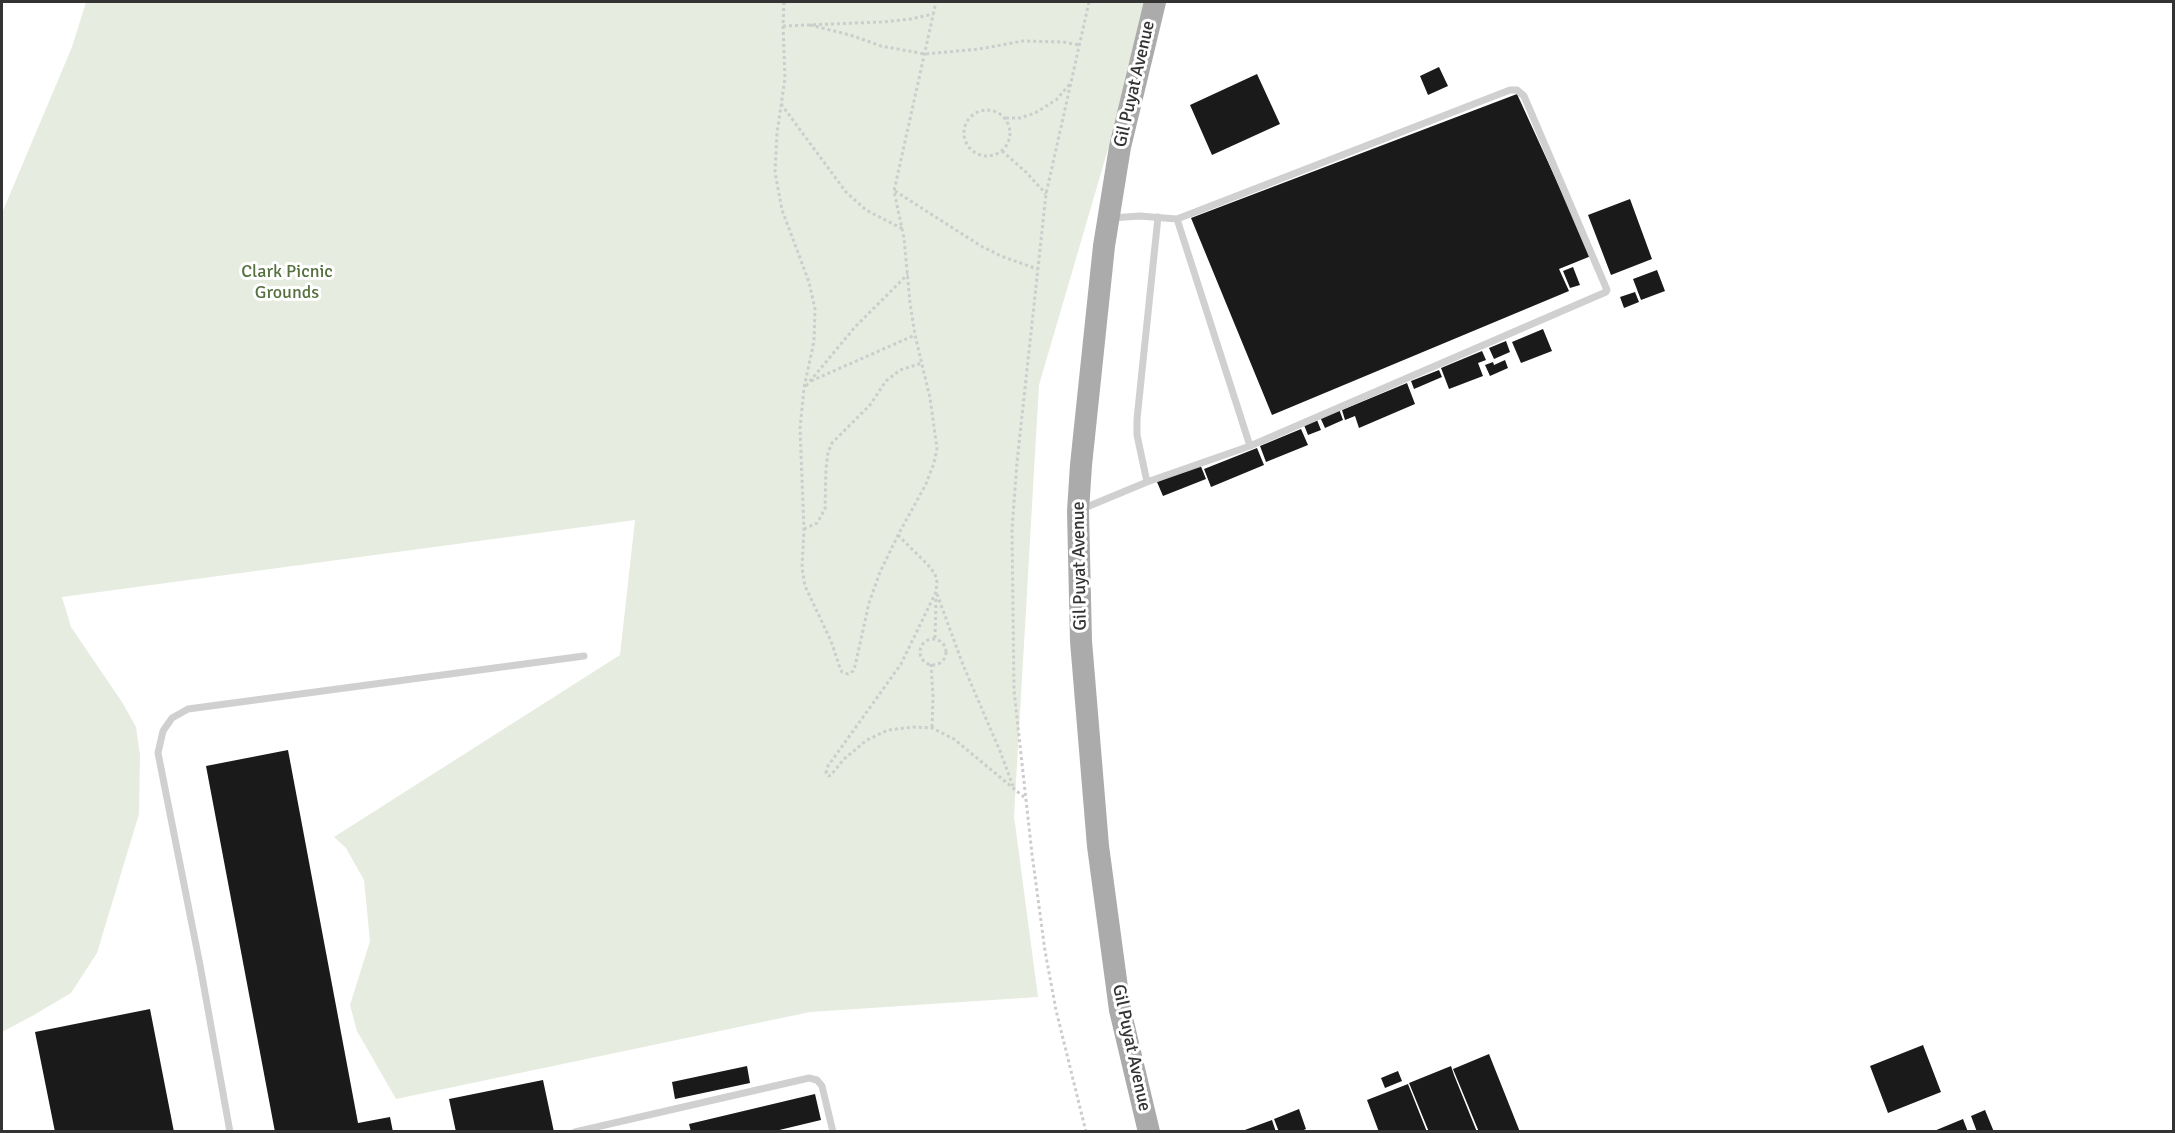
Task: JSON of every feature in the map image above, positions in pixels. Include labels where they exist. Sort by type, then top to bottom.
[{"type":"main road","name":"Gil Puyat Avenue","points":[[1149,1131],[1120,1010],[1098,846],[1081,641],[1078,511],[1081,465],[1109,218],[1120,147],[1155,2]]},
{"type":"lane","points":[[1078,511],[1147,482],[1250,446],[1603,294],[1607,290],[1524,96],[1517,90],[1510,90],[1177,219],[1140,216],[1109,218]]},
{"type":"lane","points":[[1147,482],[1137,435],[1137,419],[1158,218]]},
{"type":"lane","points":[[1177,219],[1250,446]]},
{"type":"lane","points":[[230,1131],[158,753],[163,731],[172,718],[188,710],[584,656]]},
{"type":"lane","points":[[575,1131],[809,1078],[817,1080],[822,1086],[833,1131]]},
{"type":"path","points":[[784,2],[785,78],[780,103],[775,172],[782,210],[809,282],[815,309],[814,341],[804,388],[800,428],[804,529],[802,567],[806,586],[831,640],[840,668],[842,672],[848,674],[855,666],[869,603],[880,572],[926,484],[934,464],[937,448],[936,429],[915,335],[903,229],[894,191],[936,2]]},
{"type":"path","points":[[1086,1131],[1056,1010],[1045,951],[1025,798],[1014,691],[1012,529],[1046,194],[1089,2]]},
{"type":"path","points":[[783,26],[911,19],[934,13]]},
{"type":"path","points":[[810,25],[881,46],[925,54],[979,49],[1023,41],[1064,42],[1079,45]]},
{"type":"path","points":[[1006,118],[1010,137],[1002,151],[990,156],[974,152],[968,147],[964,138],[964,129],[971,115],[984,109],[992,110],[1006,118],[1020,118],[1035,113],[1056,100],[1071,83]]},
{"type":"path","points":[[780,103],[846,192],[866,210],[903,229]]},
{"type":"path","points":[[1002,151],[1046,194]]},
{"type":"path","points":[[894,191],[981,246],[1037,269]]},
{"type":"path","points":[[804,388],[855,327],[908,274]]},
{"type":"path","points":[[810,381],[915,335]]},
{"type":"path","points":[[804,529],[817,523],[825,509],[826,469],[828,452],[832,443],[870,405],[886,381],[900,370],[922,363]]},
{"type":"path","points":[[898,535],[928,565],[937,582],[935,639]]},
{"type":"path","points":[[936,592],[901,664],[828,766],[826,773],[831,775],[844,759],[867,740],[888,730],[914,727],[932,728],[954,739],[1025,798]]},
{"type":"path","points":[[936,592],[952,638],[1013,787]]},
{"type":"path","points":[[935,639],[942,643],[945,652],[942,660],[932,664],[924,660],[920,651],[927,640],[935,639]]},
{"type":"path","points":[[932,664],[932,728]]},
{"type":"green space","name":"Clark Picnic Grounds","points":[[86,2],[1151,2],[1039,385],[1014,816],[1038,997],[810,1012],[396,1099],[357,1031],[350,1005],[370,941],[364,880],[346,848],[334,837],[620,655],[635,520],[62,597],[71,627],[122,702],[136,727],[140,755],[139,814],[97,953],[71,993],[2,1032],[2,213],[72,47]]},
{"type":"building","points":[[1439,67],[1448,86],[1428,95],[1420,76]]},
{"type":"building","points":[[1257,74],[1280,124],[1212,155],[1190,105]]},
{"type":"building","points":[[1517,94],[1591,256],[1559,269],[1569,291],[1272,415],[1191,218]]},
{"type":"building","points":[[1630,199],[1652,259],[1611,275],[1588,215]]},
{"type":"building","points":[[1573,267],[1580,285],[1570,288],[1563,271]]},
{"type":"building","points":[[1657,270],[1665,291],[1641,300],[1633,279]]},
{"type":"building","points":[[1635,292],[1639,302],[1624,308],[1620,297]]},
{"type":"building","points":[[1543,329],[1552,351],[1521,363],[1512,342]]},
{"type":"building","points":[[1506,341],[1510,352],[1494,359],[1489,348]]},
{"type":"building","points":[[1482,351],[1486,360],[1478,363],[1483,376],[1449,389],[1441,368]]},
{"type":"building","points":[[1505,360],[1508,368],[1490,376],[1485,365],[1493,362],[1494,365]]},
{"type":"building","points":[[1439,370],[1442,377],[1414,389],[1411,381]]},
{"type":"building","points":[[1407,383],[1415,404],[1359,428],[1355,416],[1345,420],[1342,410]]},
{"type":"building","points":[[1339,409],[1343,420],[1325,428],[1320,417]]},
{"type":"building","points":[[1317,420],[1321,430],[1308,435],[1304,425]]},
{"type":"building","points":[[1301,429],[1308,445],[1266,462],[1260,446]]},
{"type":"building","points":[[1257,448],[1264,465],[1211,487],[1204,469]]},
{"type":"building","points":[[1200,464],[1206,479],[1163,496],[1157,482]]},
{"type":"building","points":[[288,750],[358,1123],[390,1117],[393,1132],[275,1132],[206,766]]},
{"type":"building","points":[[150,1009],[174,1132],[55,1132],[35,1032]]},
{"type":"building","points":[[1923,1045],[1941,1092],[1888,1113],[1870,1066]]},
{"type":"building","points":[[1489,1054],[1520,1132],[1479,1132],[1453,1069]]},
{"type":"building","points":[[747,1066],[750,1083],[675,1099],[672,1082]]},
{"type":"building","points":[[1451,1066],[1477,1132],[1429,1132],[1409,1083]]},
{"type":"building","points":[[1398,1071],[1402,1081],[1385,1088],[1381,1078]]},
{"type":"building","points":[[543,1080],[554,1132],[456,1132],[449,1099]]},
{"type":"building","points":[[1408,1084],[1427,1132],[1379,1132],[1367,1100]]},
{"type":"building","points":[[815,1094],[821,1120],[771,1132],[691,1132],[689,1124]]},
{"type":"building","points":[[1299,1109],[1306,1129],[1299,1132],[1279,1132],[1274,1119]]},
{"type":"building","points":[[1985,1110],[1994,1132],[1977,1132],[1971,1116]]},
{"type":"building","points":[[1963,1119],[1968,1132],[1934,1132],[1934,1131]]},
{"type":"building","points":[[1272,1120],[1276,1132],[1242,1132],[1242,1131]]}]
